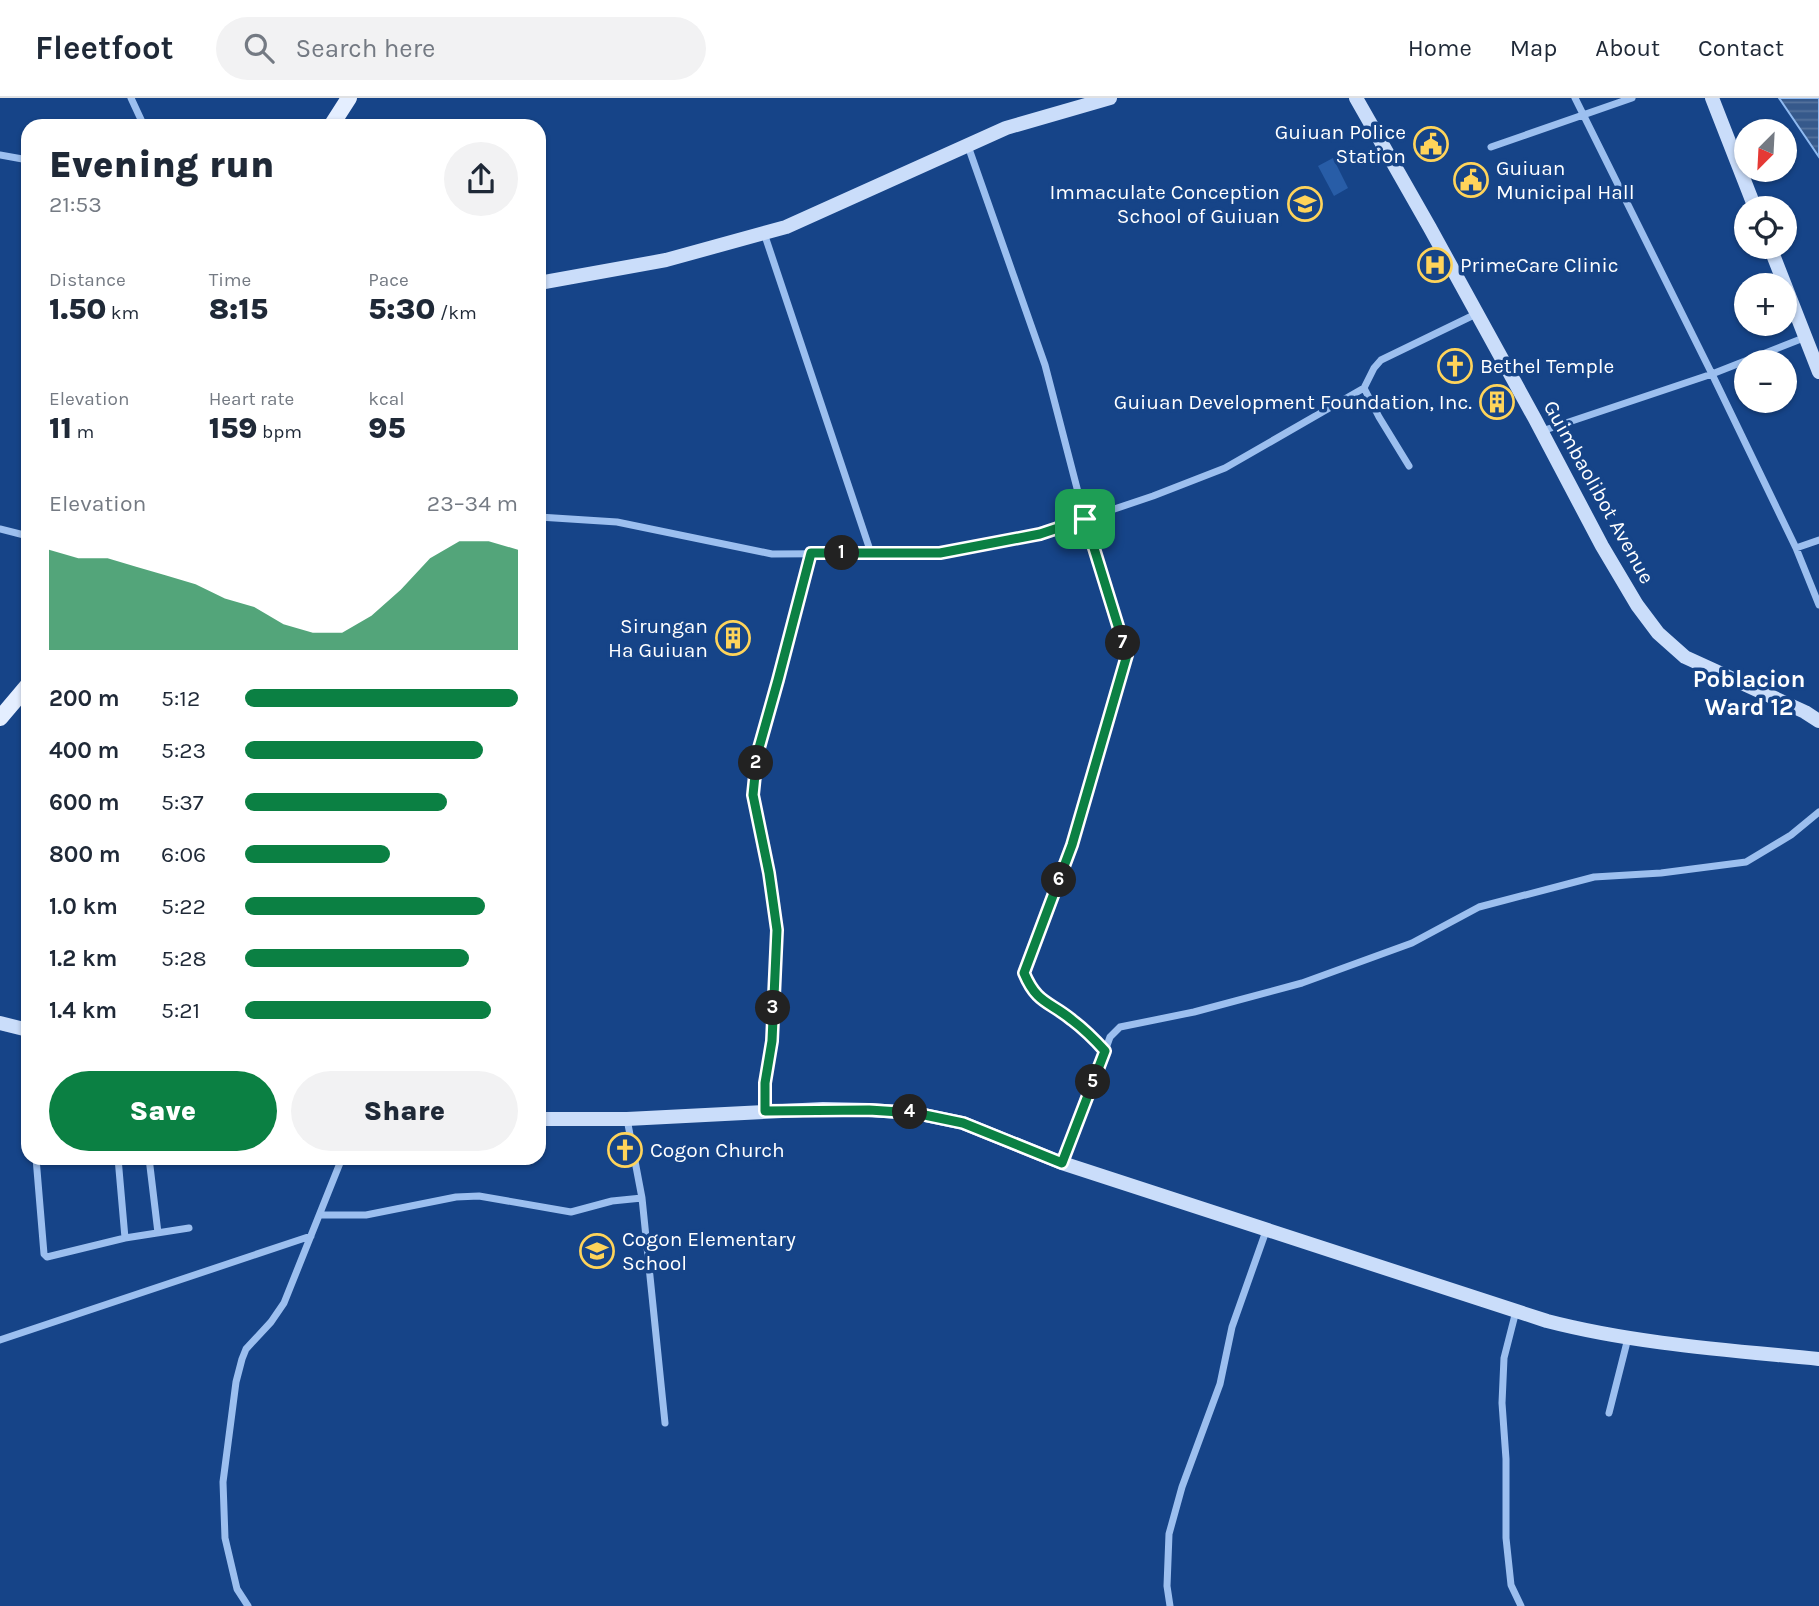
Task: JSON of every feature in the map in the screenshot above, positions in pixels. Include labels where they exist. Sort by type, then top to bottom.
[{"type":"main road","points":[[340,119],[349,98]]},
{"type":"main road","points":[[0,718],[21,693]]},
{"type":"street","points":[[131,98],[141,119]]},
{"type":"street","points":[[546,282],[666,260],[786,227],[1006,128],[1110,98]]},
{"type":"street","name":"Guimbaolibot Avenue","points":[[1356,98],[1637,605],[1658,633],[1685,657],[1819,721]]},
{"type":"street","points":[[1575,98],[1796,548],[1819,605]]},
{"type":"street","points":[[1490,147],[1632,98]]},
{"type":"street","points":[[1712,98],[1750,196]]},
{"type":"street","points":[[968,146],[1045,365],[1085,519],[1127,655],[1072,845],[1024,973],[1030,989],[1040,999],[1070,1018],[1105,1051]]},
{"type":"street","points":[[0,155],[21,159]]},
{"type":"street","points":[[764,233],[871,553]]},
{"type":"street","points":[[1775,259],[1819,372]]},
{"type":"street","points":[[546,517],[617,522],[772,554],[940,553],[1040,534],[1153,496],[1225,468],[1364,388],[1381,360],[1476,314]]},
{"type":"street","points":[[1542,431],[1712,374],[1805,337]]},
{"type":"street","points":[[1364,388],[1409,466]]},
{"type":"street","points":[[0,529],[21,534]]},
{"type":"street","points":[[1796,548],[1819,540]]},
{"type":"street","points":[[765,1111],[765,1083],[772,1041],[777,930],[769,873],[753,795],[757,755],[811,553]]},
{"type":"street","points":[[1062,1163],[1110,1037],[1120,1027],[1194,1012],[1301,983],[1412,943],[1479,907],[1594,877],[1661,873],[1746,862],[1791,835],[1819,812]]},
{"type":"street","points":[[0,1023],[21,1028]]},
{"type":"street","points":[[1094,1039],[1110,1037]]},
{"type":"street","points":[[546,1119],[627,1119],[765,1111],[869,1110],[915,1113],[963,1123],[1062,1163],[1266,1231],[1587,1332],[1655,1343],[1819,1359]]},
{"type":"street","points":[[627,1119],[642,1198],[665,1423]]},
{"type":"street","points":[[37,1165],[44,1254],[47,1256],[125,1238],[189,1228]]},
{"type":"street","points":[[119,1165],[125,1238]]},
{"type":"street","points":[[150,1165],[158,1233]]},
{"type":"street","points":[[248,1606],[237,1589],[225,1538],[223,1482],[236,1382],[246,1349],[284,1303],[339,1165]]},
{"type":"street","points":[[320,1216],[366,1215],[456,1197],[478,1196],[571,1212],[612,1201],[642,1198]]},
{"type":"street","points":[[1170,1606],[1167,1586],[1168,1534],[1182,1487],[1220,1384],[1233,1327],[1266,1231]]},
{"type":"street","points":[[0,1340],[311,1236]]},
{"type":"street","points":[[1517,1311],[1504,1358],[1502,1403],[1506,1459],[1506,1538],[1511,1585],[1521,1606]]},
{"type":"street","points":[[1609,1413],[1629,1338]]},
{"type":"shaded area","points":[[1779,98],[1819,98],[1819,157],[1797,125],[1797,119],[1793,119]]},
{"type":"shaded area","points":[[1333,158],[1348,188],[1334,196],[1318,166]]},
{"type":"place","name":"Guiuan Police Station","points":[[1431,144]]},
{"type":"place","name":"Guiuan Municipal Hall","points":[[1471,180]]},
{"type":"place","name":"Immaculate Conception School of Guiuan","points":[[1305,204]]},
{"type":"place","name":"PrimeCare Clinic","points":[[1435,265]]},
{"type":"place","name":"Bethel Temple","points":[[1455,366]]},
{"type":"place","name":"Guiuan Development Foundation, Inc.","points":[[1497,402]]},
{"type":"place","name":"Sirungan Ha Guiuan","points":[[733,638]]},
{"type":"place","name":"Cogon Church","points":[[625,1150]]},
{"type":"place","name":"Cogon Elementary School","points":[[597,1251]]},
{"type":"district","name":"Poblacion Ward 12","points":[[1749,693]]},
{"type":"route","points":[[1085,519],[1127,655],[1072,845],[1024,973],[1030,989],[1040,999],[1070,1018],[1105,1051],[1062,1163],[963,1123],[915,1113],[823,1109],[765,1111],[765,1083],[772,1041],[778,948],[769,873],[753,795],[757,755],[811,553],[940,553],[1040,534],[1085,519]]}]
